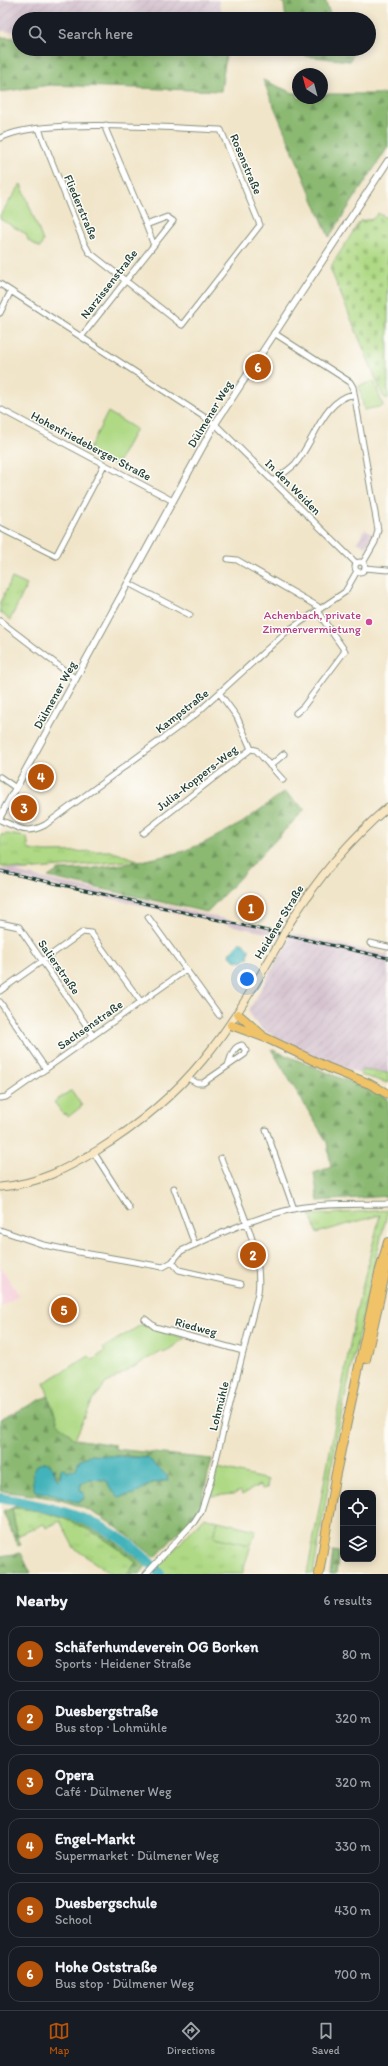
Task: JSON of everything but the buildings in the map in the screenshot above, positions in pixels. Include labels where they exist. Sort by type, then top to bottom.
[{"type":"highway","points":[[238,1014],[266,1038]]},
{"type":"highway","points":[[231,1025],[266,1038],[322,1065],[370,1084],[388,1094]]},
{"type":"highway","points":[[370,1084],[388,1087]]},
{"type":"highway","points":[[319,1574],[335,1478],[379,1273],[388,1242]]},
{"type":"highway","points":[[324,1574],[340,1477],[388,1261]]},
{"type":"main road","name":"Heidener Straße","points":[[0,1187],[30,1183],[48,1178],[94,1153],[119,1137],[151,1113],[188,1078],[210,1054],[231,1025],[312,889],[337,857],[357,835],[388,807]]},
{"type":"street","name":"Rosenstraße","points":[[0,138],[20,132],[39,129],[106,125],[221,130],[260,225],[182,325],[124,280]]},
{"type":"street","name":"Narzissenstraße","points":[[106,125],[106,130],[154,243]]},
{"type":"street","name":"Fliederstraße","points":[[39,129],[84,243],[89,252],[124,280]]},
{"type":"street","name":"Dülmener Weg","points":[[0,819],[215,424],[388,161]]},
{"type":"street","name":"Narzissenstraße","points":[[81,337],[124,280],[173,221],[167,217],[146,225]]},
{"type":"street","name":"In den Weiden","points":[[0,284],[215,424],[356,564]]},
{"type":"street","points":[[0,313],[11,291]]},
{"type":"street","points":[[274,333],[350,382],[354,394],[378,530],[375,542],[364,565],[362,571],[357,571],[355,566],[356,564],[364,565],[374,570],[388,570]]},
{"type":"street","points":[[273,481],[295,464],[333,405],[346,396],[354,394]]},
{"type":"street","name":"Hohenfriedeberger Straße","points":[[0,409],[173,501]]},
{"type":"street","points":[[0,528],[56,556],[104,465]]},
{"type":"street","points":[[228,559],[237,560],[318,606],[319,610],[345,651],[303,707],[296,713]]},
{"type":"street","name":"Kampstraße","points":[[0,819],[27,831],[33,831],[45,825],[196,714],[220,694],[286,632],[345,592],[357,571]]},
{"type":"street","points":[[128,583],[190,615]]},
{"type":"street","points":[[0,620],[76,679]]},
{"type":"street","name":"Julia-Koppers-Weg","points":[[143,833],[251,749],[237,717],[220,694]]},
{"type":"street","points":[[251,749],[256,750],[283,780]]},
{"type":"street","points":[[270,766],[284,754]]},
{"type":"street","points":[[0,777],[16,788]]},
{"type":"street","points":[[148,918],[219,1015]]},
{"type":"street","name":"Salierstraße","points":[[0,923],[19,928],[93,1034]]},
{"type":"street","points":[[0,991],[83,932],[91,933],[141,1002]]},
{"type":"street","points":[[370,943],[388,947]]},
{"type":"street","name":"Sachsenstraße","points":[[0,1098],[6,1097],[93,1034],[186,970]]},
{"type":"street","points":[[0,1002],[46,1069]]},
{"type":"street","points":[[188,1078],[197,1083],[203,1083],[228,1066]]},
{"type":"street","points":[[266,1130],[294,1209]]},
{"type":"street","points":[[94,1153],[129,1208]]},
{"type":"street","name":"Lohmühle","points":[[147,1572],[194,1522],[201,1511],[210,1483],[260,1278],[255,1250],[220,1158]]},
{"type":"street","points":[[174,1188],[195,1245]]},
{"type":"street","points":[[0,1230],[44,1244],[78,1252],[160,1267],[172,1262],[179,1252],[195,1245],[246,1224],[294,1209],[388,1204]]},
{"type":"street","points":[[172,1262],[179,1270],[241,1284]]},
{"type":"street","name":"Riedweg","points":[[144,1319],[155,1326],[243,1351]]},
{"type":"shaded area","points":[[0,0],[218,0],[222,12],[12,12],[12,32],[0,31]]},
{"type":"shaded area","points":[[365,529],[374,534],[366,547],[357,542]]},
{"type":"shaded area","points":[[0,869],[18,869],[27,871],[14,872],[388,955],[388,960],[0,874]]},
{"type":"shaded area","points":[[290,938],[388,960],[388,1073],[362,1070],[360,1074],[307,1053],[263,1030],[251,1017],[249,1010]]},
{"type":"shaded area","points":[[0,1266],[19,1295],[0,1307]]},
{"type":"green space","points":[[281,0],[325,0],[329,12],[285,12],[284,4]]},
{"type":"green space","points":[[0,37],[12,38],[12,56],[226,56],[221,91],[50,85],[0,92]]},
{"type":"green space","points":[[306,56],[352,56],[350,61]]},
{"type":"green space","points":[[263,80],[292,93],[292,104],[328,104],[328,94],[388,94],[388,147],[329,237]]},
{"type":"green space","points":[[21,184],[43,241],[40,248],[28,240],[26,234],[0,219],[0,215]]},
{"type":"green space","points":[[378,213],[388,219],[388,400],[383,396],[330,268],[360,221],[373,219]]},
{"type":"green space","points":[[374,381],[383,406],[364,410],[359,386]]},
{"type":"green space","points":[[108,412],[136,429],[116,466],[88,451]]},
{"type":"green space","points":[[12,578],[27,585],[10,620],[0,612],[0,603]]},
{"type":"green space","points":[[284,792],[305,809],[207,912],[48,877],[59,870],[88,869],[138,862],[181,852],[204,843],[242,823]]},
{"type":"green space","points":[[8,834],[27,837],[29,850],[46,852],[110,851],[138,860],[26,870],[3,867],[0,866],[0,835]]},
{"type":"green space","points":[[271,1049],[388,1098],[388,1196],[318,1201],[314,1173],[331,1167],[327,1142]]},
{"type":"green space","points":[[362,1070],[388,1073],[388,1083],[360,1075]]},
{"type":"green space","points":[[72,1091],[82,1106],[68,1117],[66,1113],[64,1115],[54,1102]]},
{"type":"green space","points":[[388,1210],[372,1273],[339,1425],[313,1574],[307,1574],[356,1312],[380,1215],[317,1233],[310,1215]]},
{"type":"green space","points":[[141,1325],[185,1338],[164,1353],[161,1351],[105,1384],[91,1404],[75,1439],[58,1423],[44,1383],[89,1356],[93,1360],[105,1351],[103,1348]]},
{"type":"green space","points":[[48,1396],[58,1423],[75,1439],[115,1445],[115,1449],[212,1459],[201,1504],[196,1513],[155,1558],[115,1526],[81,1507],[53,1499],[0,1491],[0,1420]],"holes":[[[119,1455],[148,1458],[167,1476],[168,1479],[161,1482],[152,1483],[145,1488],[112,1491],[106,1480],[89,1479],[81,1484],[80,1490],[84,1494],[61,1499],[50,1493],[54,1468],[58,1480],[67,1472]]]},
{"type":"green space","points":[[218,1468],[268,1480],[267,1488],[262,1489],[259,1485],[242,1495],[240,1491],[234,1494],[211,1496]]},
{"type":"green space","points":[[19,1505],[71,1519],[117,1543],[146,1566],[140,1574],[128,1574],[136,1562],[94,1533],[63,1518],[29,1509],[12,1508]]},
{"type":"green space","points":[[12,1508],[29,1509],[46,1513],[78,1524],[108,1541],[136,1562],[128,1574],[111,1574],[74,1548],[60,1521],[46,1528],[44,1524],[17,1536]]},
{"type":"green space","points":[[12,1508],[16,1532],[21,1545],[18,1546],[3,1512]]},
{"type":"green space","points":[[204,1517],[218,1521],[214,1537],[251,1545],[242,1574],[166,1574],[159,1566]]},
{"type":"green space","points":[[218,1521],[256,1530],[251,1545],[214,1537]]},
{"type":"green space","points":[[333,1551],[339,1552],[336,1574],[330,1574]]},
{"type":"green space","points":[[21,1553],[31,1574],[0,1574],[0,1556]]},
{"type":"water","points":[[239,943],[244,943],[249,949],[248,958],[242,962],[234,960],[230,956],[231,951]]},
{"type":"water","points":[[91,1455],[148,1458],[167,1476],[168,1480],[152,1483],[134,1494],[119,1497],[112,1491],[106,1480],[89,1479],[81,1484],[80,1490],[84,1494],[84,1499],[78,1502],[35,1491],[33,1478],[37,1465],[46,1462],[52,1466],[58,1480],[60,1479],[61,1469],[64,1468],[67,1472],[76,1469],[79,1460]]},
{"type":"waterway","points":[[0,1498],[46,1507],[67,1513],[107,1530],[143,1556],[160,1574]]},
{"type":"railway","points":[[0,871],[388,958]]},
{"type":"place","name":"Hohe Oststraße","points":[[258,367]]},
{"type":"place","name":"Achenbach, private Zimmervermietung","points":[[369,622]]},
{"type":"place","name":"Engel-Markt","points":[[41,777]]},
{"type":"place","name":"Opera","points":[[24,808]]},
{"type":"place","name":"Schäferhundeverein OG Borken","points":[[251,908]]},
{"type":"place","name":"Duesbergstraße","points":[[253,1255]]},
{"type":"place","name":"Duesbergschule","points":[[64,1310]]}]
